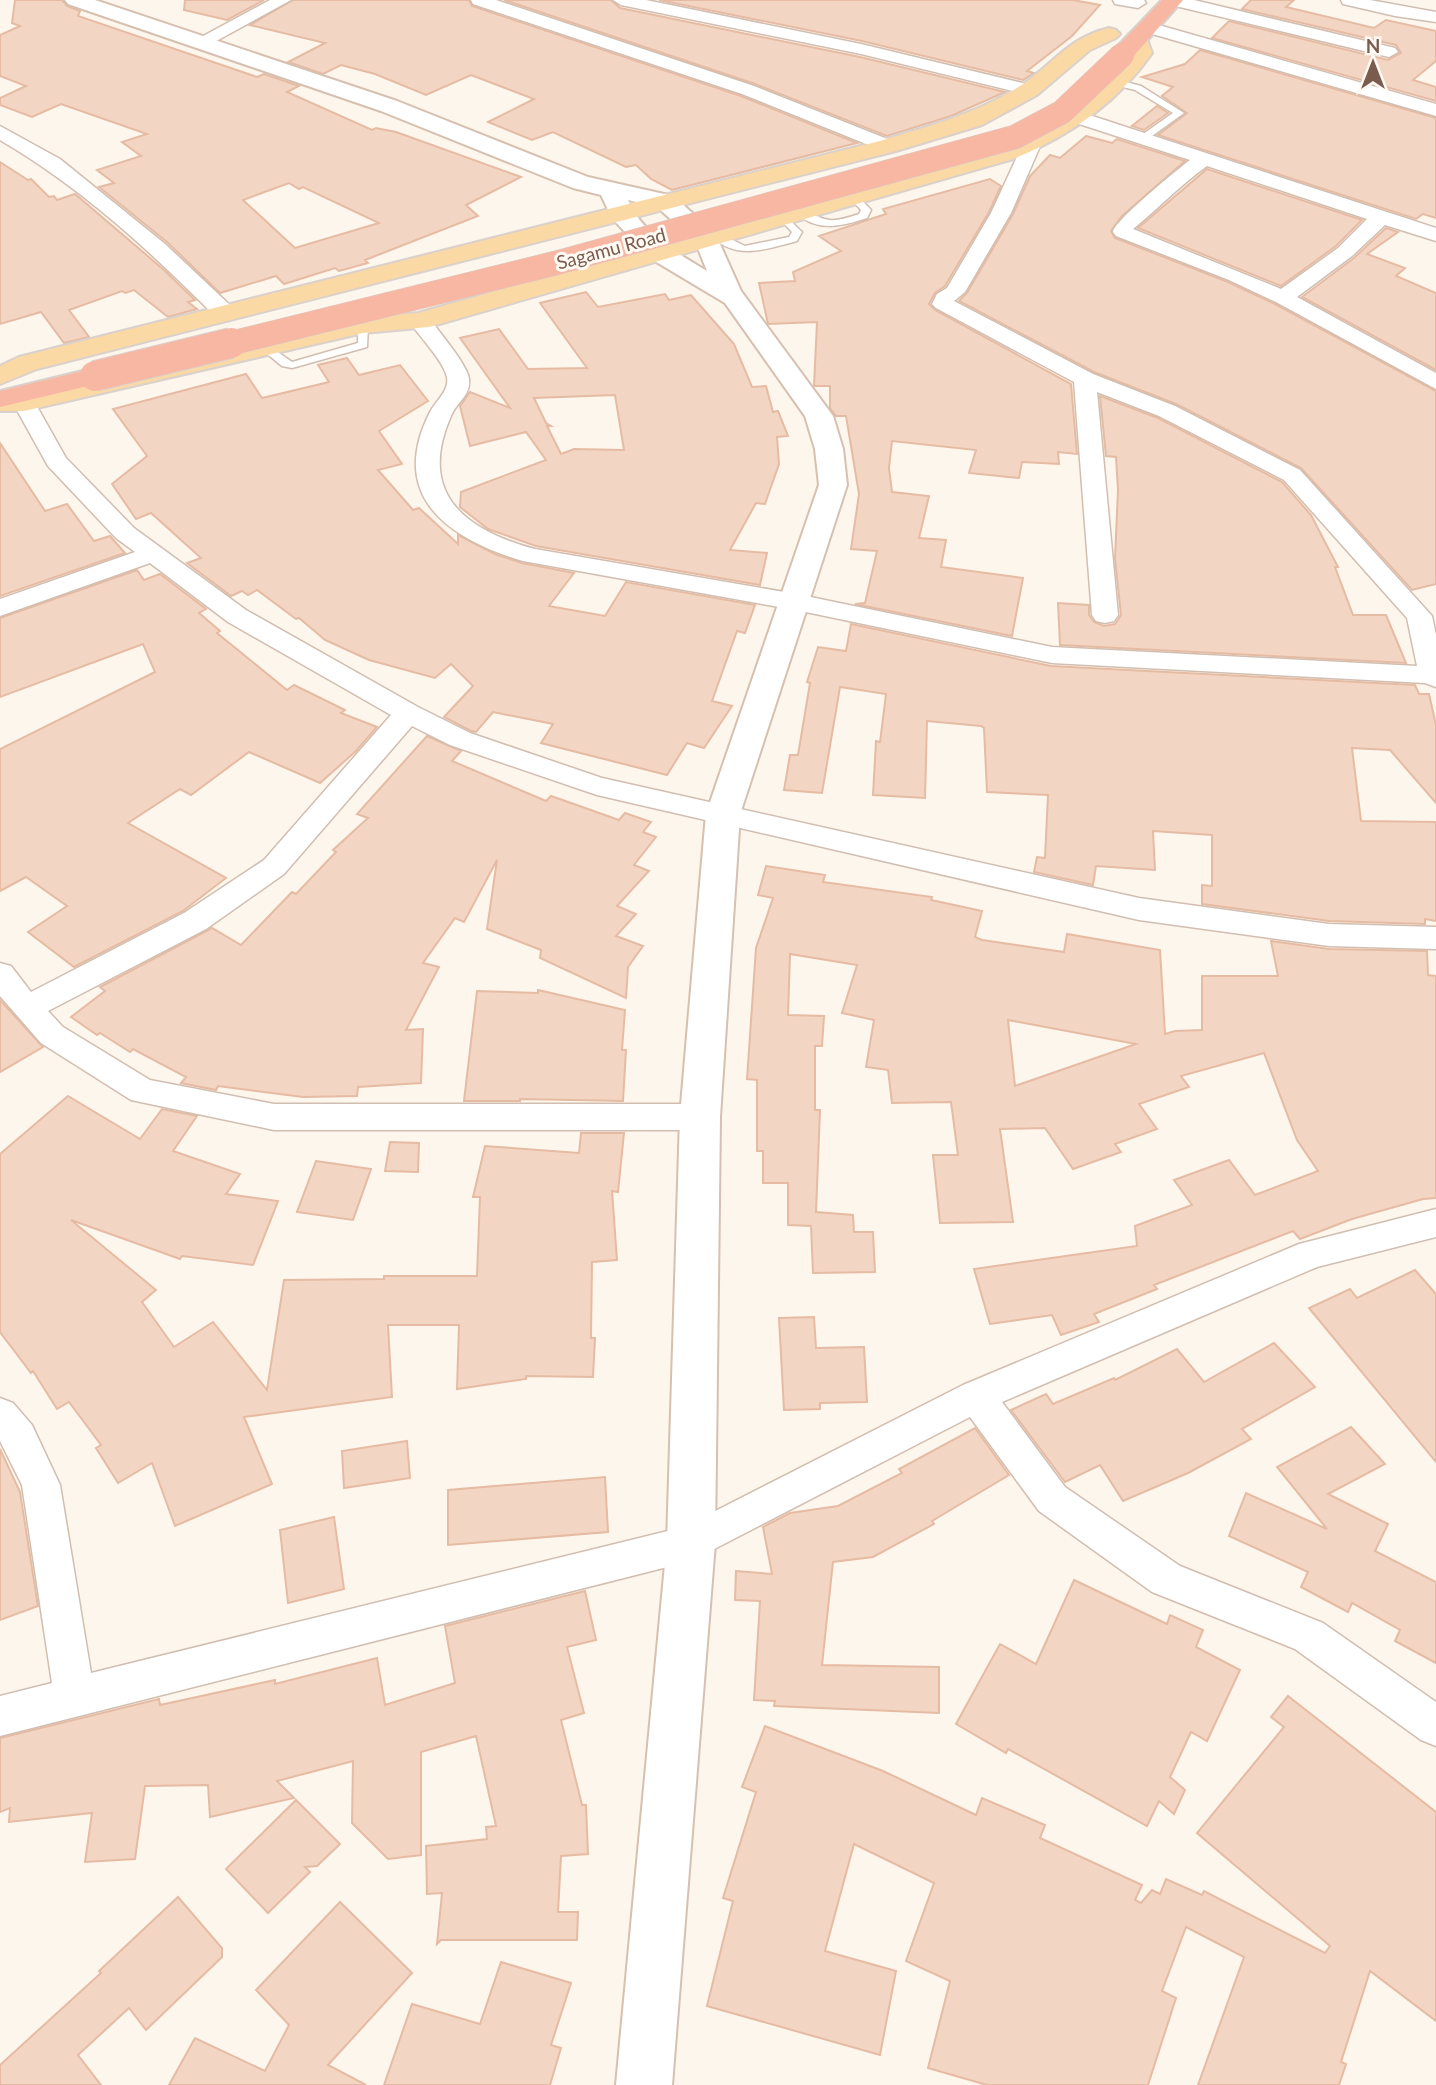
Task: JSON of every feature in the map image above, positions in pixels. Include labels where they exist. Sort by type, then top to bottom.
[{"type":"highway","name":"Sagamu Road","points":[[0,377],[87,368],[556,263],[1014,137],[1062,112],[1122,41],[1173,0]]},
{"type":"highway","name":"Sagamu Road","points":[[1122,41],[1133,1]]},
{"type":"highway","name":"Sagamu Road","points":[[8,402],[87,368]]},
{"type":"main road","points":[[75,0],[389,106],[581,183],[664,201],[711,237],[729,294],[819,416],[829,449],[833,485],[723,814],[700,1116],[691,1543],[644,2085]]},
{"type":"main road","points":[[0,377],[28,363],[888,146],[974,120],[1029,90],[1082,45],[1122,41],[1141,53],[1118,83],[1077,117],[1032,144],[420,321],[363,325],[8,402]]},
{"type":"main road","points":[[611,189],[621,213],[657,252],[729,294]]},
{"type":"street","points":[[203,41],[283,0]]},
{"type":"street","points":[[479,0],[748,90],[888,146]]},
{"type":"street","points":[[621,0],[861,49],[1029,90]]},
{"type":"street","points":[[1173,0],[1389,52]]},
{"type":"street","points":[[1349,0],[1436,17]]},
{"type":"street","points":[[1122,41],[1436,110]]},
{"type":"street","points":[[1077,117],[1436,235]]},
{"type":"street","points":[[0,132],[53,163],[158,248],[224,312]]},
{"type":"street","points":[[420,321],[458,375],[458,391],[444,403],[426,451],[426,470],[432,489],[447,514],[491,543],[532,556],[796,602],[1052,655],[1434,677],[1427,612],[1292,475],[1167,411],[1085,379],[943,304],[944,298],[955,292],[1001,213],[1032,144]]},
{"type":"street","points":[[1205,159],[1168,185],[1164,194],[1123,228],[1123,232],[1236,276],[1283,298],[1436,382]]},
{"type":"street","points":[[1283,298],[1345,252],[1382,216]]},
{"type":"street","points":[[1085,379],[1105,615]]},
{"type":"street","points":[[8,402],[56,461],[125,533],[153,554],[237,616],[408,713],[460,739],[597,786],[1139,909],[1329,935],[1436,938]]},
{"type":"street","points":[[0,608],[153,554]]},
{"type":"street","points":[[26,1008],[195,921],[274,867],[408,713]]},
{"type":"street","points":[[0,974],[26,1008],[52,1035],[142,1091],[274,1116],[700,1116]]},
{"type":"street","points":[[0,1716],[691,1543],[976,1396],[1311,1254],[1436,1223]]},
{"type":"street","points":[[976,1396],[1052,1499],[1166,1579],[1309,1636],[1436,1726]]},
{"type":"street","points":[[0,1414],[19,1437],[41,1485],[75,1697]]},
{"type":"lane","points":[[1118,83],[1150,94],[1180,113],[1142,139]]},
{"type":"building","points":[[15,0],[62,0],[67,6],[80,11],[78,16],[257,77],[264,74],[299,86],[287,92],[372,130],[376,128],[396,132],[521,177],[466,205],[478,216],[365,260],[368,263],[339,271],[335,268],[284,284],[276,276],[220,293],[167,242],[99,187],[114,183],[97,170],[141,156],[122,142],[147,134],[61,104],[32,117],[0,105],[0,98],[26,86],[0,76],[0,35],[20,26],[12,23]],"holes":[[[289,183],[299,189],[303,187],[379,223],[295,248],[243,200]]]},
{"type":"building","points":[[185,0],[264,0],[227,20],[184,10]]},
{"type":"building","points":[[293,0],[469,0],[472,6],[741,96],[857,143],[672,190],[651,179],[636,165],[626,167],[553,132],[532,140],[488,122],[534,99],[471,75],[426,95],[375,74],[341,65],[323,74],[288,62],[325,43],[250,25]]},
{"type":"building","points":[[504,0],[611,0],[620,8],[860,57],[1005,92],[951,116],[887,136],[755,84]]},
{"type":"building","points":[[659,0],[1073,0],[1100,5],[1072,36],[1027,71],[1034,73],[1023,80],[862,41]]},
{"type":"building","points":[[1251,0],[1294,0],[1286,7],[1374,28],[1386,20],[1436,31],[1436,61],[1413,80],[1436,87],[1436,101],[1212,38],[1229,21],[1388,60],[1401,53],[1396,45],[1242,9]]},
{"type":"building","points":[[1200,50],[1436,118],[1436,218],[1423,214],[1416,219],[1158,135],[1187,113],[1162,96],[1173,87],[1142,77],[1185,64]]},
{"type":"building","points":[[1157,106],[1168,113],[1144,130],[1132,126]]},
{"type":"building","points":[[1086,136],[1112,143],[1117,139],[1185,161],[1122,216],[1111,231],[1115,238],[1228,282],[1275,304],[1436,391],[1436,584],[1412,590],[1301,468],[1176,404],[1094,372],[959,301],[967,293],[1013,214],[1030,176],[1050,155],[1060,158]]},
{"type":"building","points":[[0,162],[28,180],[31,179],[49,197],[54,196],[57,200],[75,194],[164,270],[195,300],[188,302],[197,309],[168,317],[134,290],[125,293],[122,291],[69,310],[89,337],[64,343],[41,312],[0,324]]},
{"type":"building","points":[[1207,169],[1362,220],[1336,246],[1281,286],[1138,228]]},
{"type":"building","points":[[990,179],[1001,186],[989,212],[945,286],[935,293],[929,304],[935,310],[1071,384],[1077,454],[1058,452],[1059,464],[1022,462],[1019,478],[969,473],[976,450],[892,441],[889,468],[892,492],[929,496],[919,538],[946,540],[941,567],[1023,578],[1012,636],[855,604],[865,603],[877,551],[851,549],[859,494],[846,416],[836,416],[830,408],[830,386],[814,386],[817,322],[768,324],[759,283],[795,281],[793,272],[841,251],[819,236],[886,214],[883,209]]},
{"type":"building","points":[[1386,228],[1398,232],[1367,254],[1405,268],[1396,276],[1436,293],[1436,370],[1302,297],[1354,258]]},
{"type":"building","points":[[586,292],[598,307],[665,294],[669,300],[691,295],[734,344],[752,387],[766,386],[773,412],[778,411],[788,436],[777,437],[779,464],[765,504],[756,503],[730,550],[767,553],[760,585],[536,546],[488,529],[460,507],[461,492],[546,460],[526,432],[470,446],[460,406],[470,392],[510,408],[460,338],[499,329],[528,369],[587,368],[540,303]],"holes":[[[615,395],[624,450],[574,449],[561,454],[547,426],[551,426],[546,423],[534,398]]]},
{"type":"building","points":[[347,358],[359,375],[400,365],[428,401],[379,431],[402,464],[378,470],[413,510],[419,508],[458,544],[458,535],[495,554],[522,563],[574,573],[549,606],[605,616],[626,582],[755,605],[745,633],[737,631],[712,701],[732,706],[704,748],[687,743],[667,775],[541,743],[553,724],[493,712],[476,732],[471,731],[444,717],[473,686],[451,664],[435,678],[369,660],[325,640],[299,618],[296,619],[257,590],[248,595],[242,591],[231,596],[187,563],[201,558],[151,513],[136,519],[112,484],[147,456],[113,409],[246,374],[262,398],[329,382],[318,365]]},
{"type":"building","points":[[1100,396],[1158,418],[1282,482],[1311,515],[1338,567],[1335,567],[1353,615],[1386,615],[1406,663],[1060,645],[1058,603],[1089,605],[1089,615],[1094,622],[1104,626],[1115,624],[1121,615],[1115,559],[1118,490],[1116,457],[1106,456]]},
{"type":"building","points":[[0,443],[45,511],[67,504],[94,541],[110,536],[125,553],[0,596]]},
{"type":"building","points":[[137,570],[144,580],[160,574],[206,609],[199,613],[220,631],[217,633],[287,690],[294,685],[345,710],[341,713],[377,727],[356,751],[320,783],[249,752],[191,795],[180,789],[128,823],[226,878],[183,911],[74,967],[28,932],[67,906],[26,877],[0,891],[0,749],[155,672],[143,644],[0,697],[0,618]]},
{"type":"building","points":[[851,624],[1051,666],[1415,685],[1419,694],[1429,694],[1436,725],[1436,803],[1390,750],[1352,748],[1361,821],[1436,822],[1436,921],[1425,919],[1425,924],[1329,921],[1202,904],[1202,885],[1212,886],[1212,835],[1153,831],[1155,870],[1096,866],[1093,885],[1034,872],[1037,857],[1045,858],[1048,795],[987,792],[984,728],[981,726],[927,721],[925,798],[873,795],[876,741],[880,742],[886,694],[840,687],[822,793],[784,790],[790,755],[798,755],[810,683],[807,682],[818,647],[846,651]]},
{"type":"building","points":[[427,736],[461,751],[452,761],[546,801],[551,796],[619,820],[625,813],[651,822],[643,832],[656,837],[634,865],[649,871],[617,906],[636,914],[616,936],[643,946],[628,967],[626,998],[540,958],[541,950],[487,929],[497,860],[464,922],[455,918],[423,963],[439,967],[406,1030],[423,1029],[421,1083],[358,1087],[357,1096],[303,1097],[218,1086],[216,1090],[181,1083],[186,1077],[133,1049],[130,1052],[100,1033],[97,1035],[71,1017],[105,991],[100,987],[212,928],[241,945],[292,892],[296,894],[336,852],[333,850],[368,818],[357,814]]},
{"type":"building","points":[[766,866],[825,875],[823,882],[932,897],[931,900],[982,911],[975,937],[982,940],[1064,952],[1067,934],[1160,950],[1165,1034],[1202,1030],[1202,976],[1278,976],[1271,941],[1329,949],[1427,951],[1428,975],[1436,976],[1436,1198],[1423,1199],[1352,1219],[1300,1239],[1293,1231],[1154,1285],[1157,1289],[1094,1314],[1099,1322],[1061,1335],[1052,1315],[990,1324],[974,1269],[1137,1246],[1135,1226],[1192,1205],[1174,1180],[1229,1160],[1255,1195],[1318,1171],[1297,1140],[1264,1053],[1181,1076],[1189,1087],[1139,1104],[1157,1129],[1115,1144],[1121,1152],[1073,1169],[1045,1128],[1000,1129],[1013,1222],[940,1223],[933,1155],[958,1155],[951,1102],[892,1103],[888,1070],[866,1067],[874,1020],[842,1013],[857,965],[790,954],[788,1015],[824,1016],[822,1046],[815,1046],[815,1110],[820,1110],[816,1212],[853,1215],[854,1232],[873,1232],[875,1272],[813,1273],[811,1226],[788,1225],[788,1183],[763,1183],[763,1151],[757,1151],[757,1080],[747,1079],[756,948],[773,898],[758,895]],"holes":[[[1008,1020],[1136,1044],[1015,1086]]]},
{"type":"building","points":[[538,990],[625,1010],[622,1050],[626,1050],[623,1101],[464,1101],[477,991],[538,993]]},
{"type":"building","points":[[0,1000],[43,1047],[0,1072]]},
{"type":"building","points":[[68,1096],[140,1139],[162,1109],[197,1116],[173,1151],[240,1174],[226,1194],[278,1201],[253,1265],[182,1256],[180,1259],[71,1220],[156,1290],[142,1302],[174,1347],[213,1322],[267,1390],[284,1280],[477,1276],[480,1197],[473,1197],[485,1146],[579,1153],[581,1133],[624,1133],[618,1192],[612,1191],[617,1260],[592,1262],[591,1338],[595,1338],[593,1377],[526,1376],[526,1379],[457,1389],[459,1325],[388,1325],[392,1397],[244,1417],[272,1484],[175,1526],[152,1463],[118,1483],[96,1448],[101,1445],[69,1402],[57,1409],[33,1371],[31,1373],[0,1332],[0,1154]]},
{"type":"building","points":[[390,1142],[419,1143],[418,1172],[385,1171]]},
{"type":"building","points":[[316,1161],[371,1169],[353,1220],[297,1212]]},
{"type":"building","points":[[1415,1270],[1436,1294],[1436,1462],[1309,1308],[1350,1289],[1357,1298]]},
{"type":"building","points":[[814,1317],[816,1348],[864,1347],[867,1402],[820,1403],[820,1409],[784,1410],[779,1318]]},
{"type":"building","points":[[1274,1343],[1315,1387],[1242,1429],[1251,1439],[1188,1473],[1123,1501],[1100,1465],[1065,1482],[1011,1410],[1046,1394],[1053,1404],[1114,1378],[1115,1380],[1177,1349],[1204,1382]]},
{"type":"building","points":[[1351,1427],[1385,1464],[1328,1494],[1388,1524],[1375,1551],[1436,1582],[1436,1663],[1395,1641],[1400,1630],[1352,1603],[1348,1612],[1301,1587],[1308,1572],[1229,1536],[1246,1493],[1327,1529],[1277,1467]]},
{"type":"building","points":[[975,1428],[1009,1475],[932,1521],[934,1524],[873,1557],[833,1562],[822,1665],[939,1667],[939,1713],[774,1706],[775,1701],[754,1700],[760,1601],[735,1600],[736,1571],[772,1574],[763,1527],[790,1513],[838,1506],[902,1473],[899,1469]]},
{"type":"building","points":[[407,1441],[410,1478],[344,1488],[342,1451]]},
{"type":"building","points":[[0,1449],[20,1492],[38,1606],[0,1620]]},
{"type":"building","points":[[605,1477],[608,1532],[448,1545],[448,1490]]},
{"type":"building","points":[[334,1517],[344,1589],[288,1603],[280,1530]]},
{"type":"building","points":[[1074,1580],[1167,1624],[1170,1615],[1203,1630],[1196,1647],[1240,1670],[1207,1741],[1191,1732],[1170,1777],[1185,1790],[1174,1814],[1159,1801],[1147,1826],[1008,1749],[1006,1753],[956,1724],[1000,1644],[1036,1664]]},
{"type":"building","points":[[585,1591],[596,1640],[567,1647],[584,1713],[561,1720],[582,1805],[586,1805],[588,1854],[561,1856],[558,1912],[578,1912],[577,1940],[441,1940],[437,1944],[442,1893],[427,1894],[426,1846],[487,1839],[486,1827],[496,1826],[476,1736],[421,1752],[421,1855],[388,1859],[352,1823],[353,1761],[277,1781],[294,1798],[210,1817],[208,1785],[145,1786],[135,1859],[85,1862],[92,1813],[9,1822],[10,1808],[0,1812],[0,1738],[159,1699],[160,1705],[275,1680],[275,1684],[377,1658],[385,1705],[455,1683],[445,1626]]},
{"type":"building","points":[[1288,1696],[1436,1812],[1436,2021],[1370,1971],[1341,2062],[1346,2064],[1339,2085],[1198,2085],[1244,1957],[1186,1927],[1162,1991],[1176,1998],[1148,2085],[987,2085],[928,2068],[950,1981],[906,1961],[934,1883],[854,1844],[825,1951],[896,1971],[880,2055],[707,2006],[733,1901],[723,1898],[756,1792],[742,1787],[765,1726],[883,1771],[976,1815],[982,1798],[1045,1825],[1040,1838],[1142,1885],[1135,1900],[1141,1903],[1152,1890],[1160,1894],[1166,1879],[1202,1895],[1204,1891],[1325,1953],[1330,1946],[1197,1833],[1284,1727],[1271,1717]]},
{"type":"building","points":[[296,1800],[340,1844],[317,1866],[305,1867],[310,1872],[268,1913],[226,1869]]},
{"type":"building","points":[[178,1897],[222,1948],[222,1957],[146,2030],[129,2008],[78,2055],[101,2085],[0,2085],[0,2065],[101,1973],[99,1971]]},
{"type":"building","points":[[340,1902],[412,1973],[328,2065],[366,2085],[169,2085],[195,2038],[265,2071],[289,2025],[256,1990]]},
{"type":"building","points":[[501,1962],[571,1983],[551,2045],[561,2048],[550,2085],[384,2085],[412,2004],[480,2024]]}]
